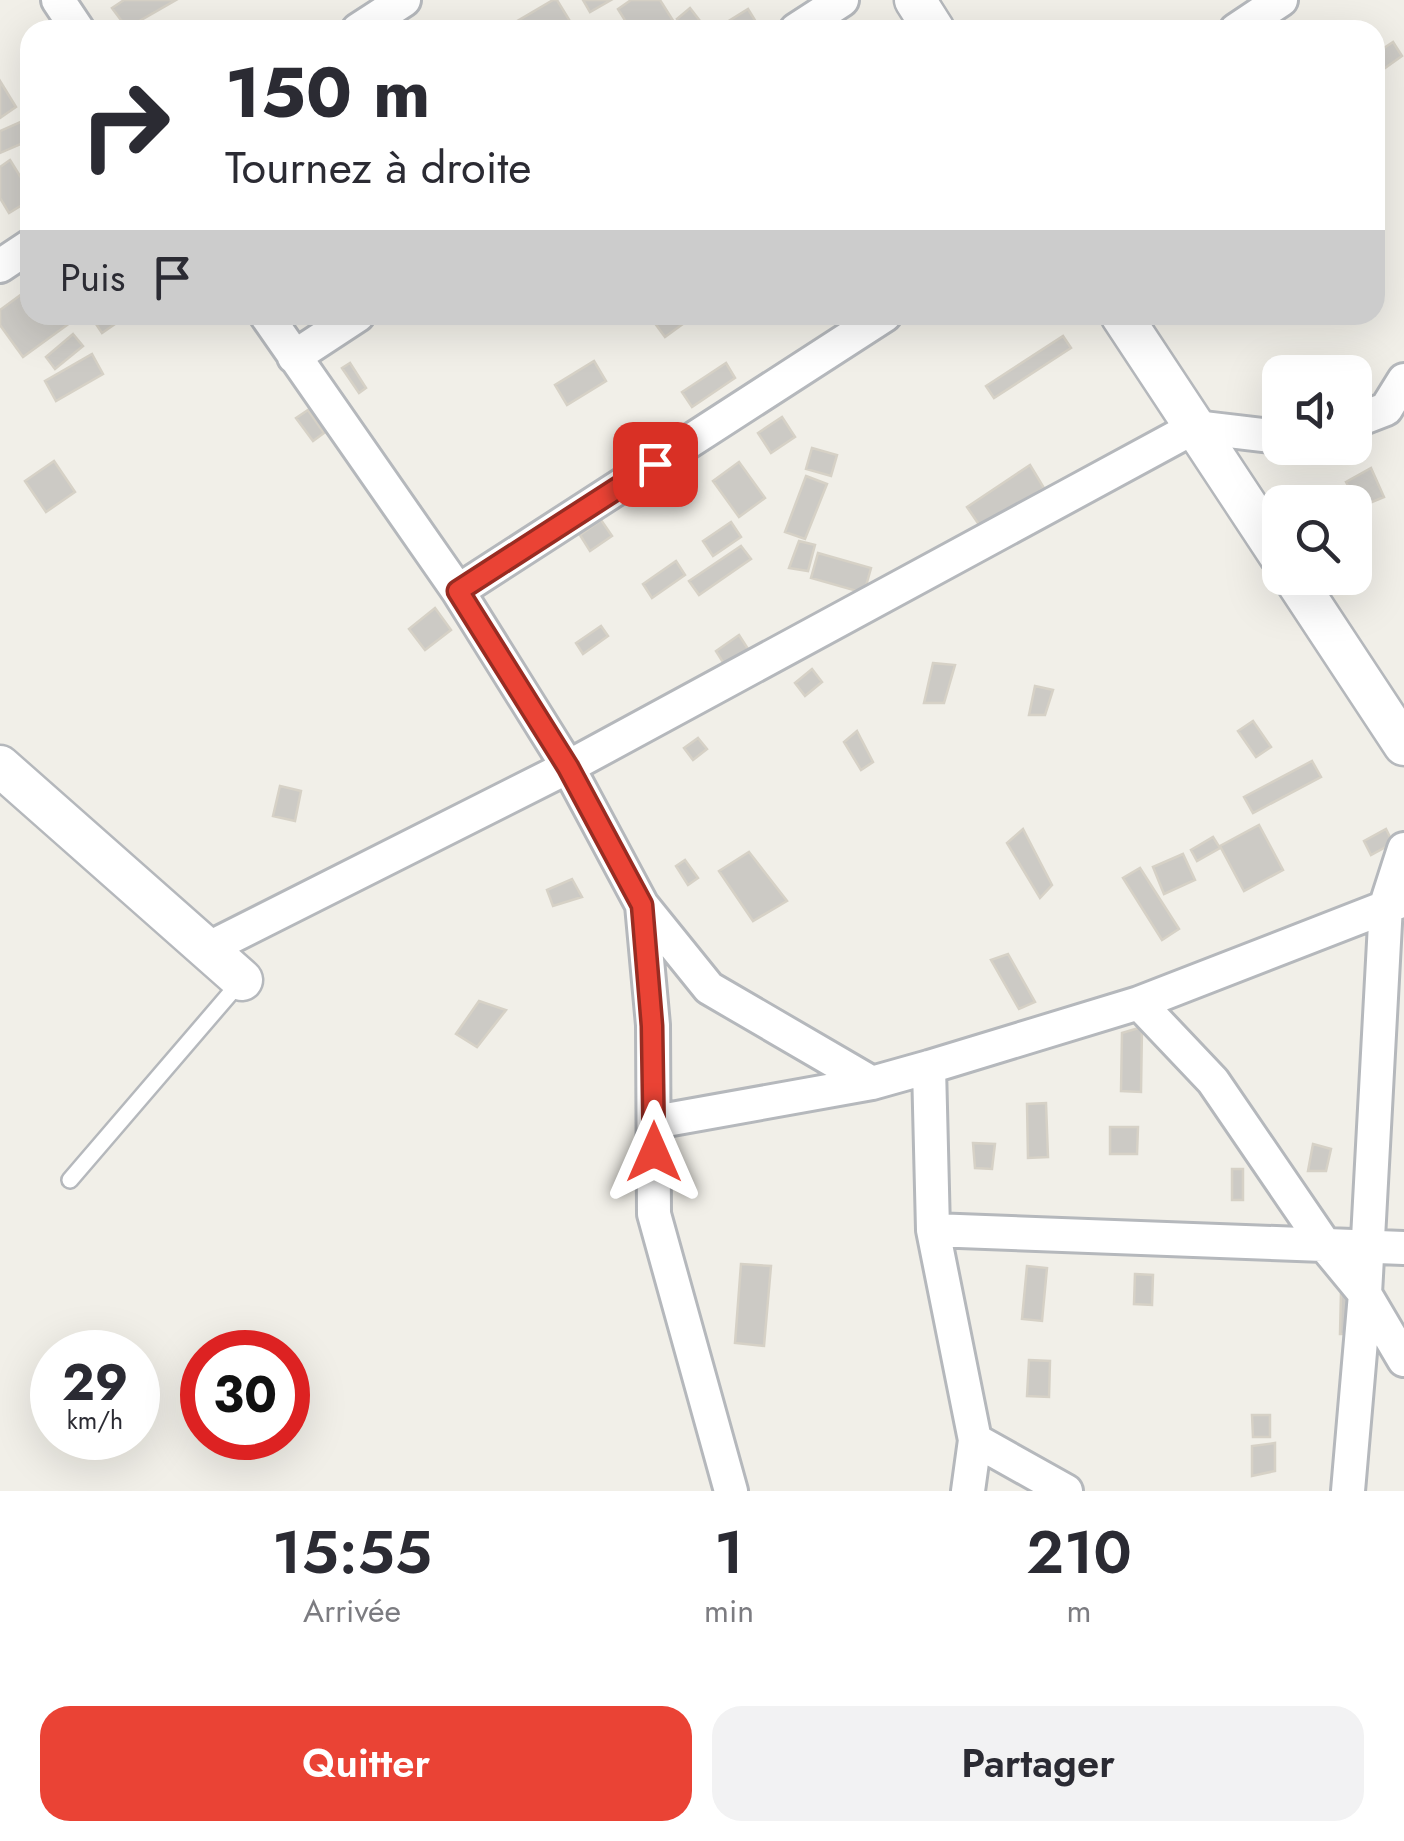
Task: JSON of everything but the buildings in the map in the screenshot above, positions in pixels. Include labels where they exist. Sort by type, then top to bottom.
[{"type":"street","points":[[373,20],[404,0]]},
{"type":"street","points":[[811,20],[842,0]]},
{"type":"street","points":[[1251,20],[1281,0]]},
{"type":"street","points":[[273,325],[458,591],[568,767],[642,905],[710,988],[872,1083]]},
{"type":"street","points":[[294,357],[343,325]]},
{"type":"street","points":[[458,591],[870,325]]},
{"type":"street","points":[[1129,325],[1262,529]]},
{"type":"street","points":[[1372,414],[1386,409],[1404,380]]},
{"type":"street","points":[[207,949],[568,767],[1195,427],[1262,435]]},
{"type":"street","points":[[1305,595],[1404,745]]},
{"type":"street","points":[[0,766],[242,980]]},
{"type":"street","points":[[1348,1491],[1395,902],[1404,849]]},
{"type":"street","points":[[655,1122],[872,1083],[929,1067],[1139,1003],[1395,902]]},
{"type":"street","points":[[642,905],[655,1122],[654,1214],[732,1491]]},
{"type":"street","points":[[1139,1003],[1214,1081],[1327,1248],[1365,1294],[1404,1360]]},
{"type":"street","points":[[929,1067],[933,1230],[975,1440],[968,1491]]},
{"type":"street","points":[[933,1230],[1404,1248]]},
{"type":"street","points":[[975,1440],[1066,1491]]},
{"type":"lane","points":[[70,1180],[242,980]]},
{"type":"route","points":[[654,1152],[652,1026],[642,905],[568,767],[458,591],[655,464]]}]
